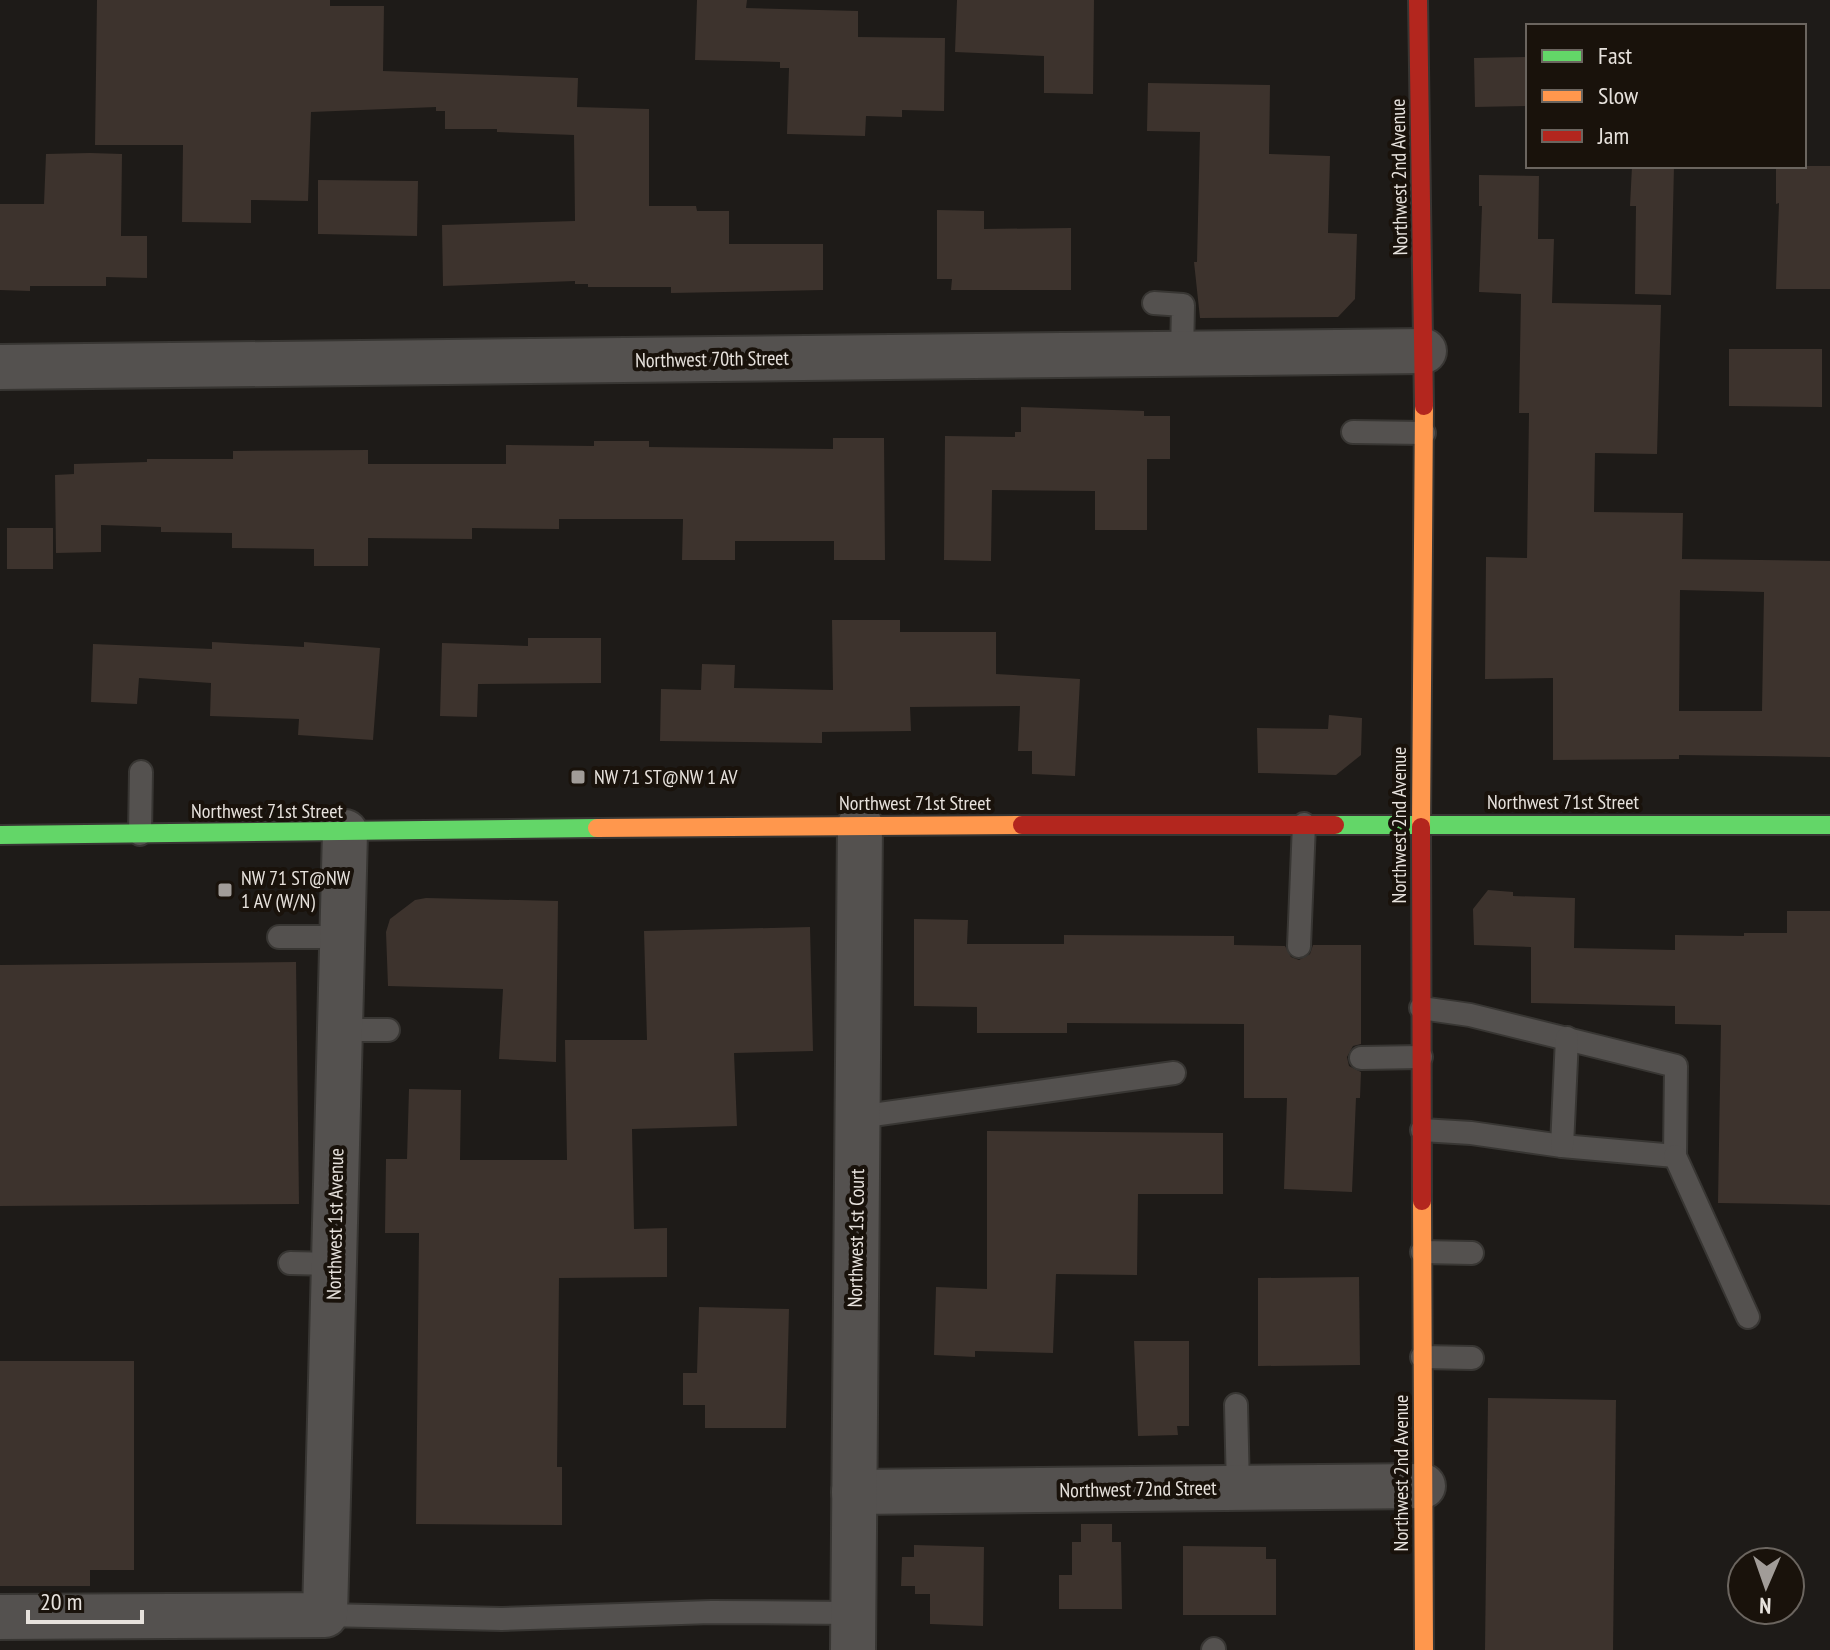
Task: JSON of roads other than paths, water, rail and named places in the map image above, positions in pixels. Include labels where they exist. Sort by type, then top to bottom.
[{"type":"street","name":"Northwest 2nd Avenue","points":[[1418,0],[1424,351],[1421,823],[1424,1650]]},
{"type":"street","name":"Northwest 70th Street","points":[[0,367],[1424,351]]},
{"type":"street","name":"Northwest 71st Street","points":[[0,835],[860,825],[1830,825]]},
{"type":"street","name":"Northwest 1st Court","points":[[853,1632],[860,825]]},
{"type":"street","name":"Northwest 1st Avenue","points":[[325,1615],[345,832]]},
{"type":"street","name":"Northwest 72nd Street","points":[[854,1492],[1423,1486]]},
{"type":"street","points":[[0,1617],[325,1615]]},
{"type":"lane","points":[[1154,303],[1183,305],[1182,354]]},
{"type":"lane","points":[[1353,432],[1424,433]]},
{"type":"lane","points":[[140,834],[141,772]]},
{"type":"lane","points":[[1299,946],[1304,824]]},
{"type":"lane","points":[[279,937],[343,937]]},
{"type":"lane","points":[[1421,1008],[1470,1015],[1676,1066],[1675,1156],[1748,1317]]},
{"type":"lane","points":[[340,1030],[388,1030]]},
{"type":"lane","points":[[1562,1146],[1567,1038]]},
{"type":"lane","points":[[1361,1058],[1421,1057]]},
{"type":"lane","points":[[858,1117],[1174,1073]]},
{"type":"lane","points":[[1422,1130],[1675,1156]]},
{"type":"lane","points":[[1422,1252],[1472,1253]]},
{"type":"lane","points":[[290,1263],[334,1264]]},
{"type":"lane","points":[[1422,1357],[1472,1358]]},
{"type":"lane","points":[[1236,1405],[1238,1488]]},
{"type":"lane","points":[[325,1615],[502,1619],[711,1612],[853,1632]]},
{"type":"place","name":"NW 71 ST@NW 1 AV","points":[[578,777]]},
{"type":"place","name":"NW 71 ST@NW 1 AV (W/N)","points":[[225,890]]}]
